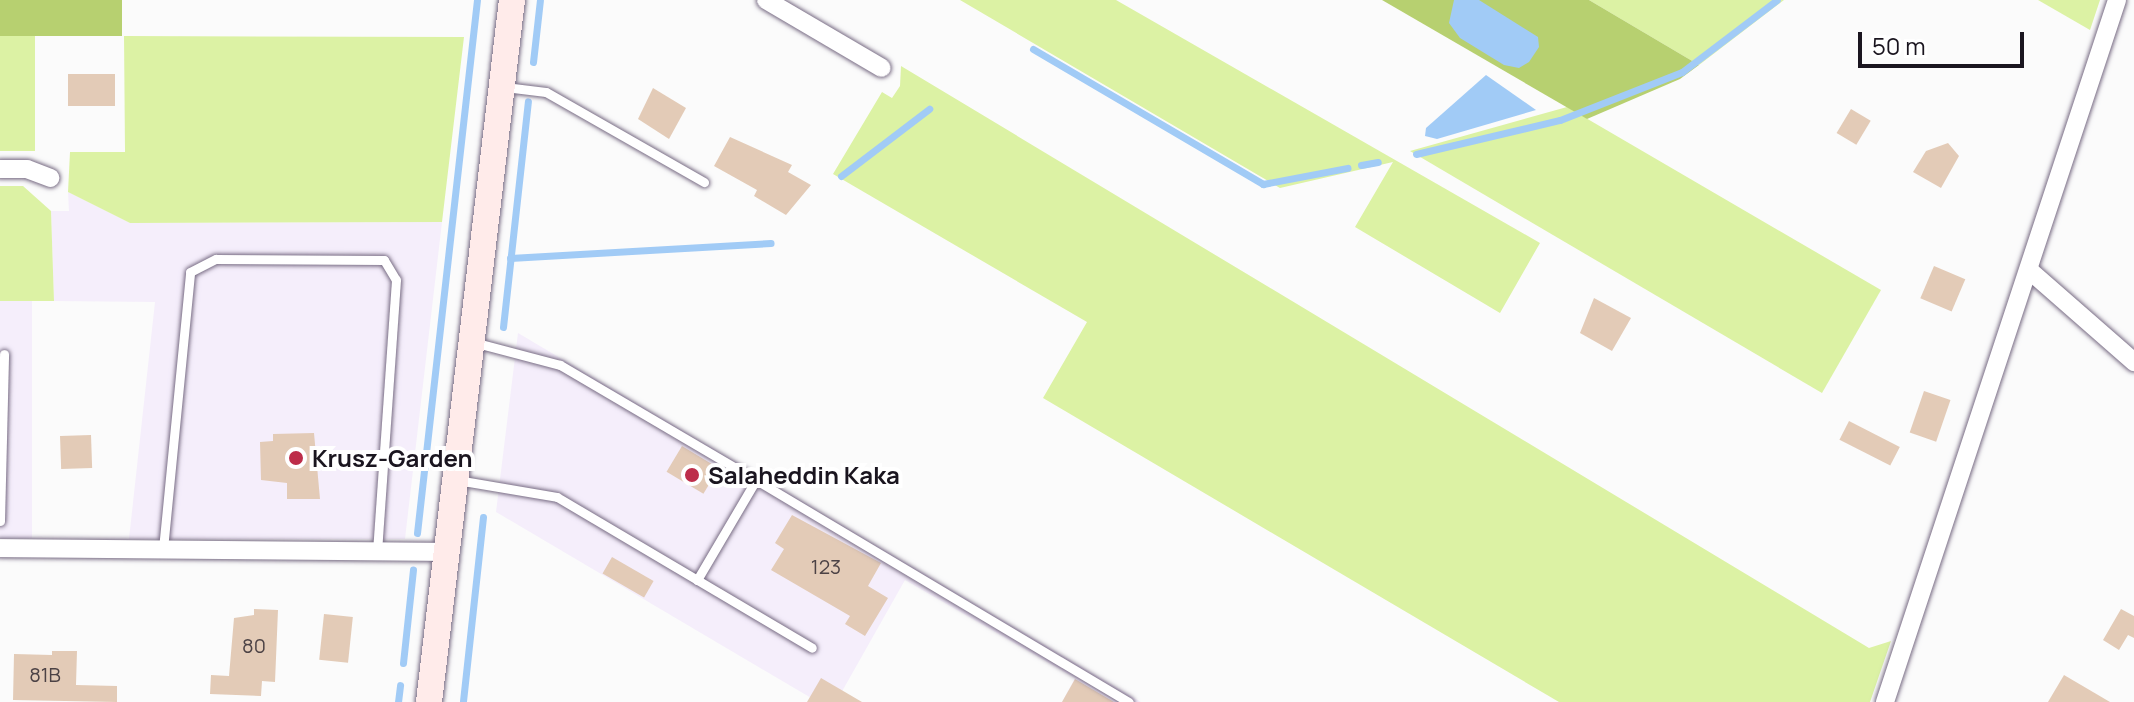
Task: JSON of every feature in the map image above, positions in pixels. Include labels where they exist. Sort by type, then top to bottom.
[{"type":"street","points":[[429,702],[444,552],[512,0]]},
{"type":"street","points":[[766,0],[882,68]]},
{"type":"street","points":[[1885,702],[2117,0]]},
{"type":"street","points":[[0,169],[27,169],[50,178]]},
{"type":"street","points":[[2029,270],[2134,362]]},
{"type":"street","points":[[0,548],[444,552]]},
{"type":"lane","points":[[502,87],[546,92],[704,182]]},
{"type":"lane","points":[[163,549],[190,272],[216,259],[384,260],[396,280],[377,551]]},
{"type":"lane","points":[[471,342],[560,365],[1129,702]]},
{"type":"lane","points":[[0,521],[4,354]]},
{"type":"lane","points":[[454,480],[557,497],[812,648]]},
{"type":"lane","points":[[697,580],[756,480]]},
{"type":"shaded area","points":[[68,192],[130,223],[442,222],[405,539],[129,539],[155,302],[54,301],[51,211],[69,211]]},
{"type":"shaded area","points":[[0,301],[32,301],[32,538],[0,538]]},
{"type":"shaded area","points":[[518,333],[1141,702],[1062,702],[1075,678],[905,580],[836,702],[818,702],[496,512]]},
{"type":"green space","points":[[0,0],[122,0],[122,36],[0,36]]},
{"type":"green space","points":[[960,0],[1116,0],[1540,243],[1500,313],[1355,227],[1393,162],[1280,188]]},
{"type":"green space","points":[[1382,0],[1589,0],[1699,65],[1680,79],[1587,119]]},
{"type":"green space","points":[[1589,0],[1784,0],[1699,65]]},
{"type":"green space","points":[[2038,0],[2100,0],[2090,30]]},
{"type":"green space","points":[[0,36],[35,36],[35,151],[0,151]]},
{"type":"green space","points":[[124,36],[464,37],[442,222],[130,223],[68,192],[70,152],[125,152]]},
{"type":"green space","points":[[901,66],[1869,648],[1891,641],[1870,702],[1559,702],[1043,398],[1087,322],[833,174],[882,92],[892,98],[900,86]]},
{"type":"green space","points":[[1567,107],[1881,290],[1822,393],[1410,151]]},
{"type":"green space","points":[[0,186],[23,186],[51,211],[54,301],[0,301]]},
{"type":"water","points":[[1454,0],[1479,0],[1538,37],[1539,47],[1529,62],[1519,68],[1504,65],[1460,38],[1449,23]]},
{"type":"water","points":[[1486,75],[1536,110],[1437,139],[1425,136],[1426,128]]},
{"type":"building","points":[[68,74],[115,74],[115,106],[68,106]]},
{"type":"building","points":[[653,88],[686,108],[669,139],[638,119]]},
{"type":"building","points":[[1851,109],[1871,121],[1856,145],[1837,133]]},
{"type":"building","points":[[730,137],[792,165],[788,172],[811,185],[786,215],[754,196],[757,190],[714,166]]},
{"type":"building","points":[[1948,143],[1959,156],[1941,188],[1913,172],[1926,151]]},
{"type":"building","points":[[1934,266],[1965,279],[1952,312],[1920,298]]},
{"type":"building","points":[[1594,298],[1631,318],[1612,351],[1580,333]]},
{"type":"building","points":[[1924,391],[1950,400],[1936,442],[1910,433]]},
{"type":"building","points":[[1849,421],[1900,447],[1890,466],[1839,440]]},
{"type":"building","points":[[314,433],[320,499],[287,499],[287,483],[261,480],[260,442],[273,441],[273,434]]},
{"type":"building","points":[[91,435],[92,468],[61,469],[60,436]]},
{"type":"building","points":[[682,446],[719,468],[703,494],[667,472]]},
{"type":"building","points":[[792,515],[881,563],[868,586],[888,598],[865,636],[845,624],[850,616],[771,570],[784,549],[775,543]]},
{"type":"building","points":[[612,557],[654,581],[644,597],[602,573]]},
{"type":"building","points":[[254,609],[278,610],[275,682],[262,681],[261,696],[210,694],[211,675],[229,676],[234,618],[254,615]]},
{"type":"building","points":[[2121,609],[2134,616],[2134,638],[2128,635],[2119,650],[2103,640]]},
{"type":"building","points":[[324,614],[353,617],[348,663],[319,660]]},
{"type":"building","points":[[52,651],[77,651],[76,685],[117,686],[117,702],[13,700],[14,654],[52,655]]},
{"type":"building","points":[[2064,675],[2110,702],[2048,702]]},
{"type":"building","points":[[821,678],[862,702],[807,702]]},
{"type":"building","points":[[1075,679],[1114,702],[1062,702]]},
{"type":"waterway","points":[[417,533],[477,0]]},
{"type":"waterway","points":[[533,62],[540,0]]},
{"type":"waterway","points":[[1416,154],[1560,120],[1682,72],[1777,0]]},
{"type":"waterway","points":[[1033,49],[1263,184],[1347,168]]},
{"type":"waterway","points":[[503,327],[528,101]]},
{"type":"waterway","points":[[841,176],[929,109]]},
{"type":"waterway","points":[[1361,165],[1378,162]]},
{"type":"waterway","points":[[510,258],[771,243]]},
{"type":"waterway","points":[[463,701],[483,517]]},
{"type":"waterway","points":[[403,663],[413,570]]},
{"type":"waterway","points":[[398,702],[400,685]]},
{"type":"place","name":"Krusz-Garden","points":[[296,458]]},
{"type":"place","name":"Salaheddin Kaka","points":[[692,475]]}]
